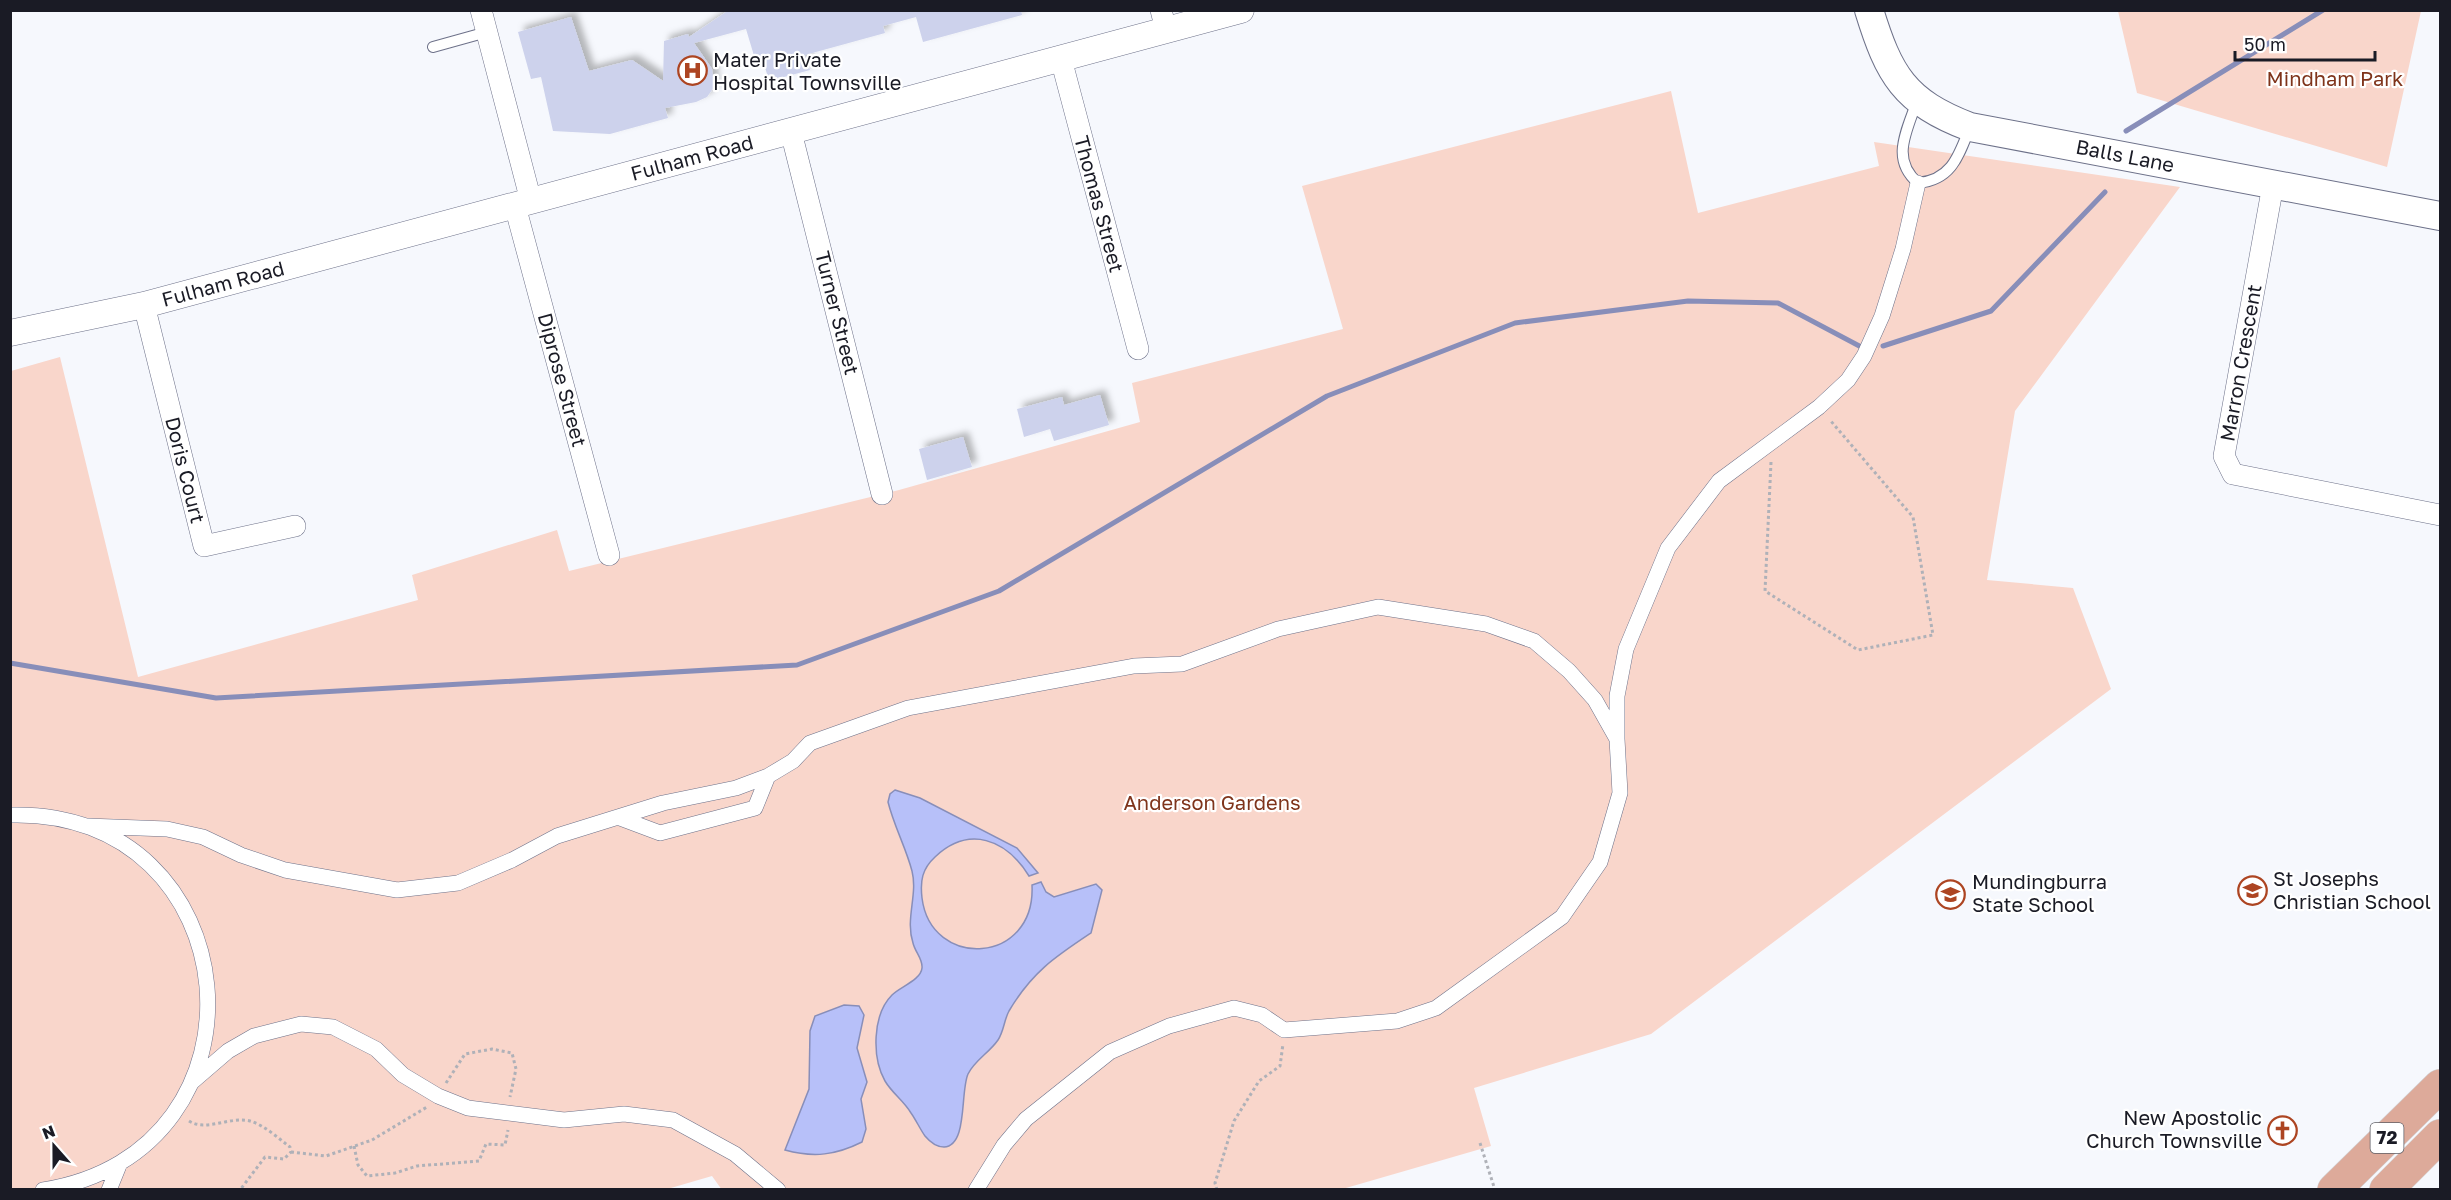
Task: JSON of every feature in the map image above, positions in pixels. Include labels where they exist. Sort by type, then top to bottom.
[{"type":"main road","name":"Balls Lane","points":[[1869,10],[1882,52],[1894,75],[1918,100],[1933,110],[1970,127],[2440,216]]},
{"type":"main road","name":"72","points":[[2334,1190],[2440,1086]]},
{"type":"main road","name":"72","points":[[2386,1190],[2436,1148]]},
{"type":"street","name":"Diprose Street","points":[[482,10],[523,203],[609,555]]},
{"type":"street","name":"Fulham Road","points":[[10,349],[144,305],[1061,59],[1163,20],[1241,10]]},
{"type":"street","name":"Thomas Street","points":[[1061,59],[1138,349]]},
{"type":"street","name":"Turner Street","points":[[791,132],[882,494]]},
{"type":"street","points":[[976,1190],[1004,1145],[1026,1119],[1110,1052],[1169,1026],[1234,1008],[1262,1015],[1284,1030],[1397,1021],[1436,1008],[1562,917],[1600,862],[1620,793],[1617,696],[1626,649],[1668,548],[1719,481],[1819,407],[1848,380],[1864,356],[1893,284],[1918,183]]},
{"type":"street","name":"Marron Crescent","points":[[2273,185],[2224,456],[2234,474],[2440,515]]},
{"type":"street","name":"Fulham Road","points":[[10,333],[144,305]]},
{"type":"street","name":"Doris Court","points":[[144,305],[204,546],[295,526]]},
{"type":"street","points":[[87,826],[168,829],[202,837],[242,855],[285,870],[396,890],[458,883],[512,860],[557,836],[663,803],[736,788],[768,776],[793,761],[810,743],[908,708],[1134,666],[1182,664],[1278,629],[1378,607],[1486,624],[1534,641],[1569,671],[1595,700],[1617,739]]},
{"type":"street","points":[[620,818],[660,833],[755,808],[768,776]]},
{"type":"street","points":[[10,815],[59,818],[87,826],[122,843],[152,867],[177,897],[196,931],[207,968],[210,1007],[205,1046],[192,1082],[174,1112],[159,1131],[120,1163],[65,1186],[43,1190]]},
{"type":"street","points":[[192,1082],[228,1052],[254,1036],[301,1024],[333,1027],[376,1049],[403,1075],[438,1096],[468,1108],[564,1120],[624,1114],[673,1120],[735,1154],[778,1190]]},
{"type":"street","points":[[2403,1123],[2436,1148]]},
{"type":"street","points":[[109,1190],[120,1163]]},
{"type":"lane","points":[[433,48],[487,32]]},
{"type":"lane","points":[[1918,100],[1903,143],[1902,159],[1908,174],[1918,183],[1933,182],[1957,161],[1970,127]]},
{"type":"path","points":[[1772,442],[1765,591],[1858,650],[1933,635],[1913,517],[1819,407]]},
{"type":"path","points":[[1217,1190],[1218,1171],[1234,1122],[1258,1081],[1280,1066],[1284,1030]]},
{"type":"path","points":[[291,1152],[326,1156],[354,1146],[372,1140],[413,1117],[438,1096],[465,1054],[492,1049],[512,1053],[516,1069],[510,1090],[512,1114],[505,1145],[486,1144],[479,1161],[417,1166],[395,1173],[367,1176],[358,1165],[354,1146]]},
{"type":"path","points":[[174,1112],[193,1123],[202,1125],[230,1120],[250,1121],[290,1147],[291,1152]]},
{"type":"path","points":[[1480,1143],[1495,1190]]},
{"type":"path","points":[[240,1190],[265,1157],[284,1160],[291,1152]]},
{"type":"green space","name":"Mindham Park","points":[[2118,11],[2421,11],[2387,167],[2137,93]]},
{"type":"green space","name":"Anderson Gardens","points":[[1671,91],[1698,213],[1879,166],[1874,142],[2180,187],[2015,411],[1987,580],[2073,588],[2111,689],[1651,1034],[1474,1088],[1491,1146],[1339,1190],[722,1190],[712,1176],[664,1190],[11,1190],[11,371],[60,357],[138,677],[418,600],[412,575],[557,530],[569,571],[899,490],[1140,422],[1132,383],[1343,329],[1302,186]]},
{"type":"water","points":[[895,790],[920,798],[1017,848],[1038,873],[1029,876],[1020,863],[998,845],[974,839],[961,841],[948,847],[935,857],[927,866],[923,876],[922,898],[929,921],[944,938],[962,947],[982,948],[1001,943],[1018,931],[1029,911],[1032,885],[1041,882],[1046,892],[1054,897],[1096,884],[1102,890],[1091,933],[1045,966],[1026,986],[1009,1011],[998,1040],[971,1069],[966,1082],[957,1138],[952,1144],[944,1147],[934,1144],[925,1136],[908,1109],[885,1081],[876,1049],[878,1025],[885,1003],[892,995],[914,980],[922,968],[910,925],[914,889],[912,871],[888,802],[890,794]]},
{"type":"water","points":[[844,1005],[859,1006],[864,1015],[857,1048],[867,1082],[861,1099],[866,1129],[862,1142],[825,1154],[806,1154],[785,1150],[809,1089],[810,1031],[815,1016]]},
{"type":"building","points":[[729,10],[1021,10],[1022,15],[923,42],[916,17],[883,26],[885,33],[805,55],[810,70],[769,81],[762,57],[755,59],[746,29],[694,43],[712,69],[714,87],[707,97],[696,102],[665,108],[668,118],[610,134],[553,131],[541,77],[531,79],[518,32],[571,17],[589,71],[632,60],[663,81],[664,41],[688,34],[689,37]]},
{"type":"building","points":[[1100,395],[1109,425],[1054,441],[1050,429],[1024,437],[1017,409],[1062,397],[1064,405]]},
{"type":"building","points":[[963,437],[972,467],[927,480],[919,449]]},
{"type":"waterway","points":[[2126,131],[2323,10]]},
{"type":"waterway","points":[[1883,346],[1991,311],[2105,192]]},
{"type":"waterway","points":[[10,663],[216,698],[797,665],[999,591],[1327,396],[1515,323],[1688,301],[1778,303],[1865,349]]},
{"type":"place","name":"Mater Private Hospital Townsville","points":[[692,71]]},
{"type":"place","name":"St Josephs Christian School","points":[[2252,890]]},
{"type":"place","name":"Mundingburra State School","points":[[1951,894]]},
{"type":"place","name":"New Apostolic Church Townsville","points":[[2283,1130]]}]
